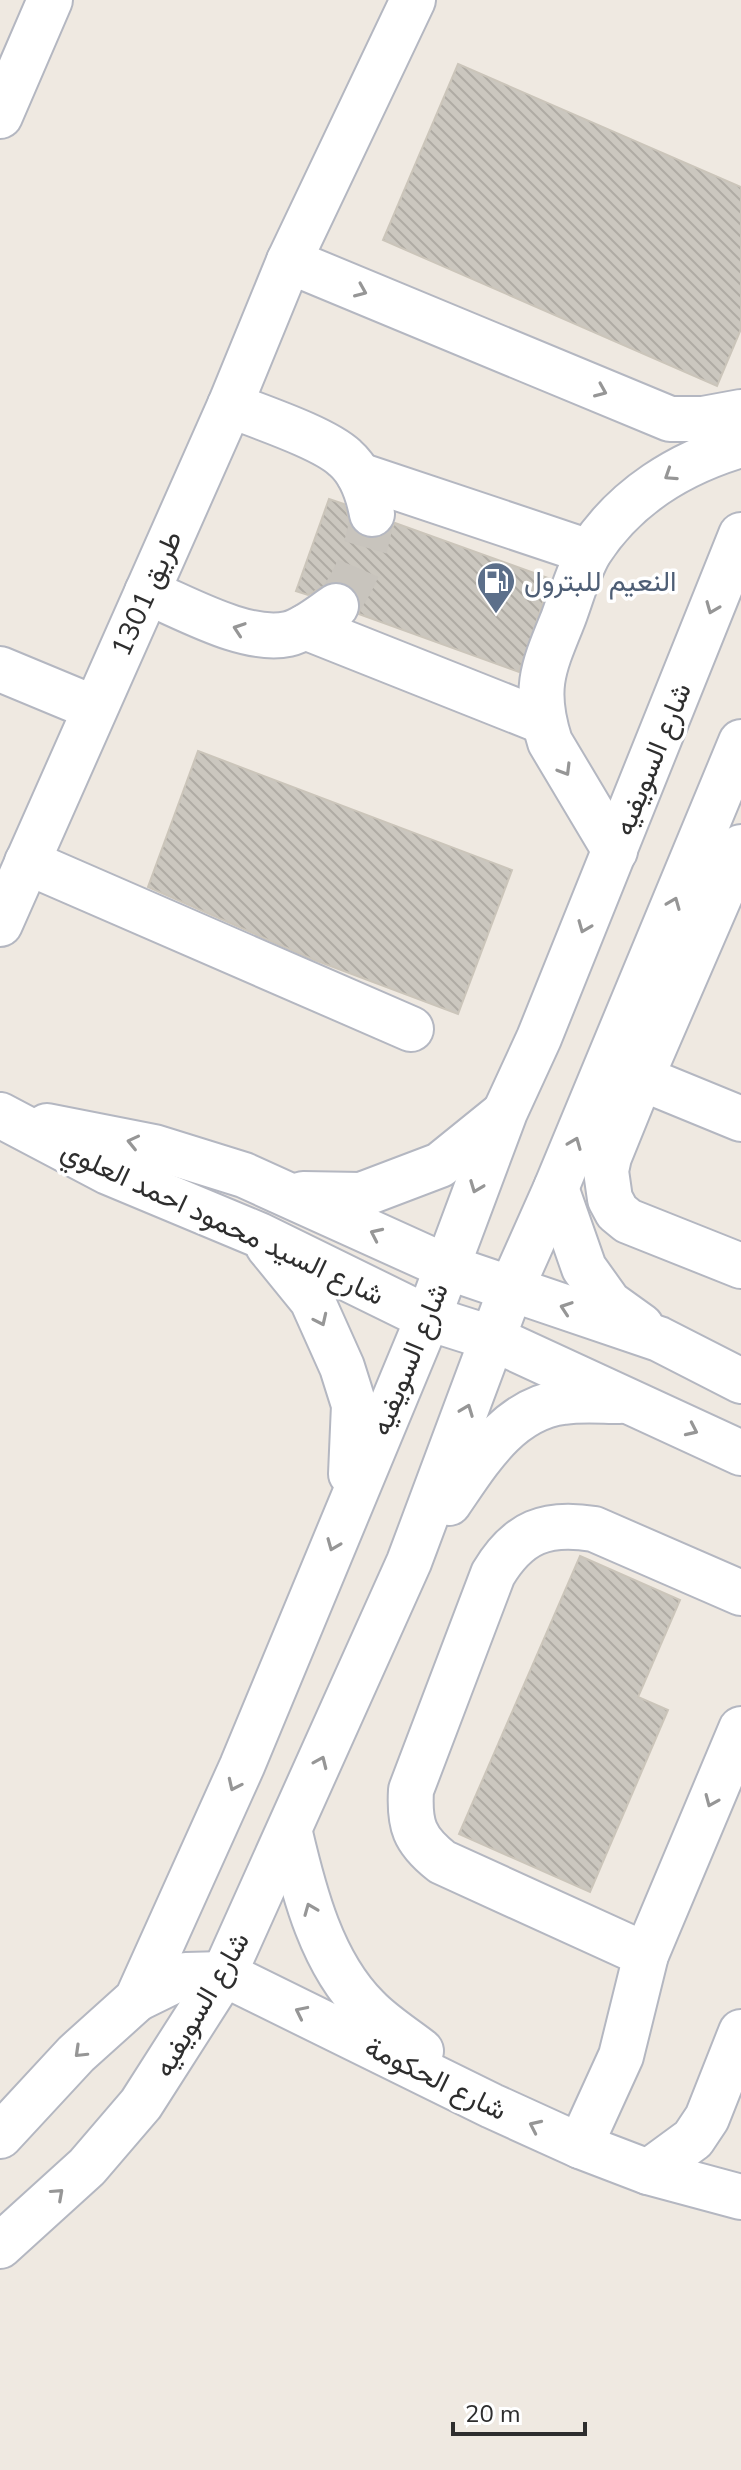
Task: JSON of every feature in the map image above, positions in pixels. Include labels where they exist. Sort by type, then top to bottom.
[{"type":"street","points":[[0,116],[50,0]]},
{"type":"street","name":"طريق 1301","points":[[0,924],[230,405],[289,261],[413,0]]},
{"type":"street","points":[[289,261],[670,419],[703,419],[741,412]]},
{"type":"street","points":[[230,405],[327,445],[345,458],[366,495],[589,552]]},
{"type":"street","points":[[615,851],[559,760],[544,722],[540,697],[542,671],[589,552],[632,502],[675,470],[741,445]]},
{"type":"street","name":"شارع السويفيه","points":[[0,2136],[76,2054],[137,1999],[242,1766],[428,1318],[505,1112],[539,1038],[741,535]]},
{"type":"street","points":[[147,592],[238,629],[264,636],[290,634],[320,616],[544,722]]},
{"type":"street","points":[[0,669],[94,708]]},
{"type":"street","name":"شارع السويفيه","points":[[0,2246],[87,2167],[141,2104],[224,1974],[290,1833],[409,1562],[511,1289],[741,742]]},
{"type":"street","points":[[741,847],[641,1078],[606,1171],[610,1199],[617,1212],[628,1221],[741,1266]]},
{"type":"street","points":[[27,862],[411,1029]]},
{"type":"street","points":[[641,1078],[741,1119]]},
{"type":"street","points":[[288,1193],[361,1195],[440,1165],[505,1112]]},
{"type":"street","name":"شارع السيد محمود احمد العلوي","points":[[8,1118],[154,1147],[244,1175],[447,1267],[659,1339],[741,1381]]},
{"type":"street","name":"شارع السيد محمود احمد العلوي","points":[[8,1118],[108,1172],[259,1235],[428,1318],[494,1339],[741,1453]]},
{"type":"street","points":[[556,1188],[584,1268],[609,1303],[659,1339]]},
{"type":"street","points":[[259,1235],[312,1300],[342,1367],[354,1405],[349,1506]]},
{"type":"street","points":[[409,1562],[478,1460],[502,1433],[531,1410],[563,1402],[630,1401]]},
{"type":"street","points":[[646,1955],[442,1862],[426,1849],[414,1831],[410,1811],[411,1790],[493,1574],[506,1553],[524,1537],[546,1528],[570,1525],[594,1529],[741,1593]]},
{"type":"street","points":[[580,2146],[621,2056],[646,1955],[741,1729]]},
{"type":"street","points":[[290,1833],[306,1901],[333,1962],[366,2008],[492,2106]]},
{"type":"street","name":"شارع الحكومة","points":[[137,1999],[186,1975],[224,1974],[580,2146],[648,2172],[741,2197]]},
{"type":"street","points":[[648,2172],[693,2139],[707,2118],[741,2032]]},
{"type":"building","points":[[458,64],[741,187],[741,329],[717,386],[383,240]]},
{"type":"building","points":[[329,499],[344,504],[353,530],[364,537],[378,538],[388,533],[395,523],[551,579],[519,672],[359,614],[361,603],[357,592],[346,583],[333,581],[308,595],[296,591]]},
{"type":"building","points":[[198,751],[512,870],[458,1014],[312,959],[148,887]]},
{"type":"building","points":[[580,1556],[680,1600],[638,1697],[668,1710],[590,1892],[459,1834]]},
{"type":"tunnel","points":[[336,606],[360,563],[372,514]]},
{"type":"place","name":"النعيم للبترول","points":[[496,615]]}]
